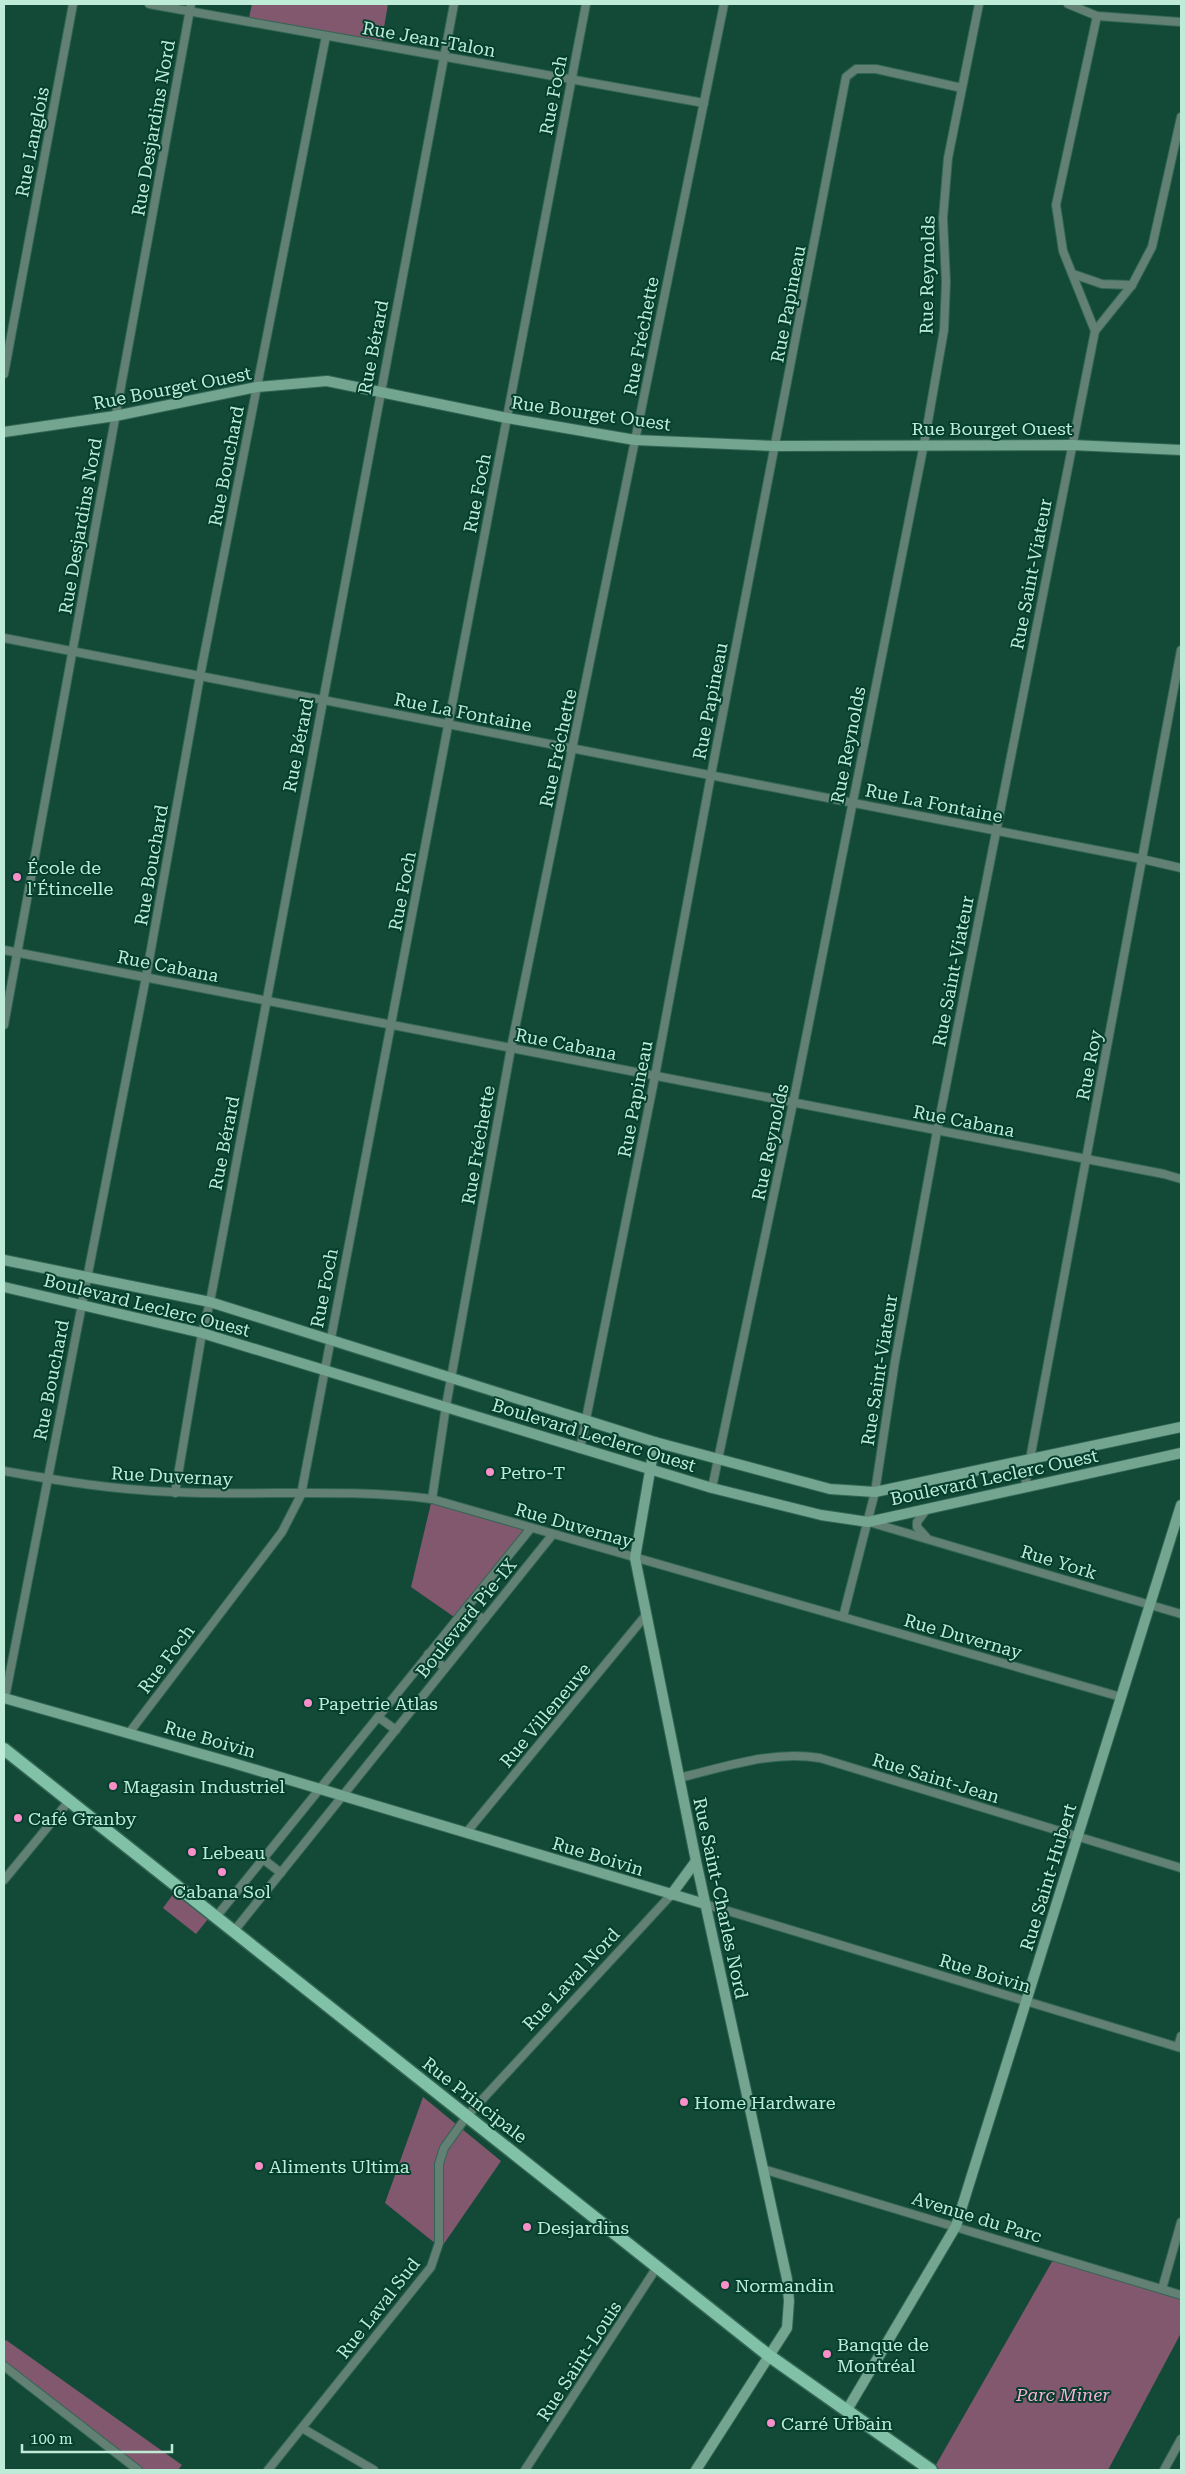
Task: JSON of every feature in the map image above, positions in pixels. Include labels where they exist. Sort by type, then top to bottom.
[{"type":"main road","name":"Rue Principale","points":[[4,1749],[768,2355],[931,2470]]},
{"type":"street","name":"Rue Langlois","points":[[4,374],[74,4]]},
{"type":"street","name":"Rue Jean-Talon","points":[[149,4],[191,8],[326,36],[704,103]]},
{"type":"street","name":"Rue Bérard","points":[[175,1492],[202,1333],[210,1302],[454,4]]},
{"type":"street","name":"Rue Foch","points":[[129,1732],[282,1532],[301,1494],[586,4]]},
{"type":"street","name":"Rue Reynolds","points":[[712,1488],[793,1104],[924,444],[944,330],[946,282],[942,218],[948,158],[979,4]]},
{"type":"street","points":[[1068,4],[1097,16],[1181,22]]},
{"type":"street","name":"Rue Fréchette","points":[[432,1499],[450,1378],[511,1048],[725,5]]},
{"type":"street","name":"Rue Desjardins Nord","points":[[4,1025],[191,8]]},
{"type":"street","points":[[1095,331],[1074,274],[1063,251],[1056,205],[1097,16]]},
{"type":"street","name":"Rue Bouchard","points":[[4,1698],[146,978],[200,676],[326,36]]},
{"type":"street","name":"Rue Papineau","points":[[580,1449],[655,1076],[711,775],[846,77],[856,69],[876,69],[962,88]]},
{"type":"street","points":[[1095,331],[1132,285],[1152,247],[1181,117]]},
{"type":"street","points":[[1074,274],[1102,284],[1132,285]]},
{"type":"street","name":"Rue Saint-Viateur","points":[[843,1617],[875,1492],[895,1361],[936,1131],[1095,331]]},
{"type":"street","name":"Rue Bourget Ouest","points":[[4,432],[115,416],[257,387],[326,380],[507,418],[635,440],[776,446],[1072,445],[1181,450]]},
{"type":"street","name":"Rue La Fontaine","points":[[4,638],[996,830],[1181,868]]},
{"type":"street","name":"Rue Roy","points":[[1026,1486],[1181,650]]},
{"type":"street","name":"Rue Cabana","points":[[4,950],[1181,1179]]},
{"type":"street","name":"Boulevard Leclerc Ouest","points":[[4,1260],[210,1302],[330,1338],[450,1378],[655,1442],[830,1489],[875,1492],[1181,1427]]},
{"type":"street","name":"Boulevard Leclerc Ouest","points":[[4,1287],[202,1333],[323,1371],[446,1406],[650,1471],[712,1488],[821,1514],[868,1522],[1181,1453]]},
{"type":"street","name":"Rue Saint-Charles Nord","points":[[655,1442],[635,1558],[696,1862],[787,2279],[789,2301],[786,2328],[696,2470]]},
{"type":"street","name":"Rue Duvernay","points":[[4,1471],[114,1490],[394,1494],[432,1499],[1121,1697]]},
{"type":"street","points":[[927,1508],[917,1522],[917,1527],[927,1538]]},
{"type":"street","name":"Rue Saint-Hubert","points":[[847,2410],[956,2226],[1180,1510]]},
{"type":"street","name":"Rue York","points":[[868,1522],[1181,1614]]},
{"type":"street","name":"Boulevard Pie-IX","points":[[216,1917],[531,1528]]},
{"type":"street","name":"Boulevard Pie-IX","points":[[234,1932],[553,1534]]},
{"type":"street","points":[[467,1606],[484,1620]]},
{"type":"street","name":"Rue Villeneuve","points":[[466,1833],[646,1615]]},
{"type":"street","points":[[428,1654],[445,1668]]},
{"type":"street","name":"Rue Boivin","points":[[4,1698],[129,1732],[1180,2047]]},
{"type":"street","points":[[378,1717],[396,1730]]},
{"type":"street","name":"Rue Saint-Jean","points":[[679,1778],[776,1755],[799,1754],[820,1758],[1181,1868]]},
{"type":"street","points":[[4,1880],[70,1801]]},
{"type":"street","points":[[263,1859],[280,1873]]},
{"type":"street","name":"Rue Laval Nord","points":[[467,2116],[672,1895],[696,1862]]},
{"type":"street","points":[[1180,2047],[1181,2036]]},
{"type":"street","name":"Rue Laval Sud","points":[[271,2469],[431,2267],[439,2243],[439,2164],[444,2148],[467,2116]]},
{"type":"street","name":"Avenue du Parc","points":[[763,2169],[1181,2295]]},
{"type":"street","points":[[1162,2289],[1181,2222]]},
{"type":"street","name":"Rue Saint-Louis","points":[[525,2470],[657,2267]]},
{"type":"street","points":[[4,2366],[138,2470]]},
{"type":"street","points":[[302,2428],[374,2470]]},
{"type":"street","points":[[1164,2470],[1181,2439]]},
{"type":"green space","points":[[252,4],[388,4],[381,45],[248,22]]},
{"type":"green space","points":[[432,1499],[531,1528],[457,1619],[411,1587]]},
{"type":"green space","points":[[174,1893],[208,1919],[196,1934],[163,1908]]},
{"type":"green space","points":[[423,2097],[501,2161],[441,2248],[385,2203]]},
{"type":"green space","name":"Parc Miner","points":[[1053,2260],[1181,2296],[1181,2333],[1108,2470],[933,2470]]},
{"type":"green space","points":[[6,2340],[182,2465],[178,2470],[136,2470],[4,2366],[4,2342]]},
{"type":"place","name":"École de l'Étincelle","points":[[17,877]]},
{"type":"place","name":"Petro-T","points":[[490,1472]]},
{"type":"place","name":"Papetrie Atlas","points":[[308,1703]]},
{"type":"place","name":"Magasin Industriel","points":[[113,1786]]},
{"type":"place","name":"Café Granby","points":[[18,1818]]},
{"type":"place","name":"Lebeau","points":[[192,1852]]},
{"type":"place","name":"Cabana Sol","points":[[222,1872]]},
{"type":"place","name":"Home Hardware","points":[[684,2102]]},
{"type":"place","name":"Aliments Ultima","points":[[259,2166]]},
{"type":"place","name":"Desjardins","points":[[527,2227]]},
{"type":"place","name":"Normandin","points":[[725,2285]]},
{"type":"place","name":"Banque de Montréal","points":[[827,2354]]},
{"type":"place","name":"Carré Urbain","points":[[771,2423]]}]
